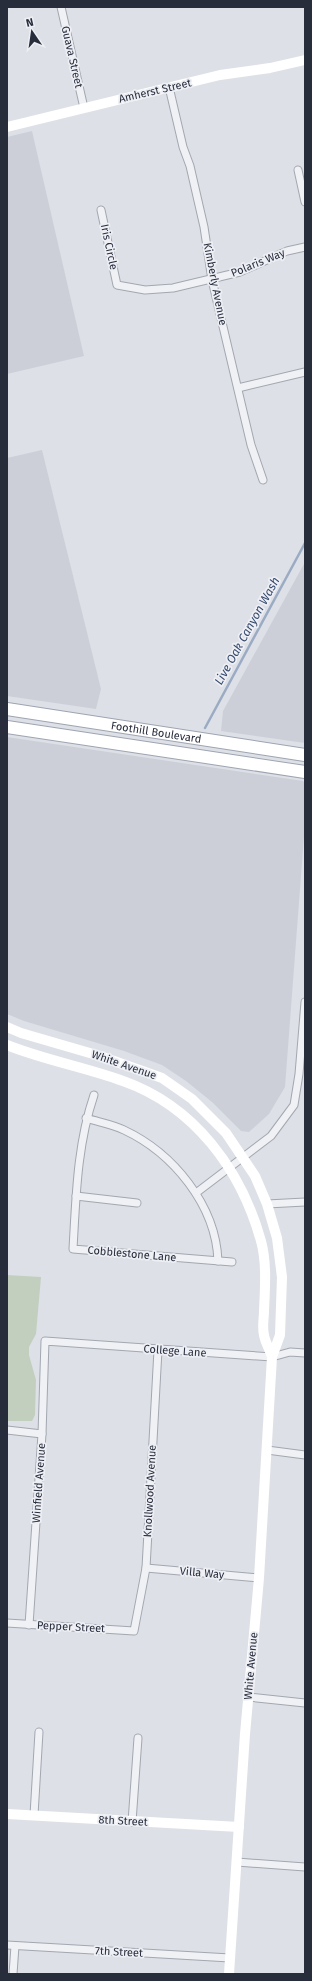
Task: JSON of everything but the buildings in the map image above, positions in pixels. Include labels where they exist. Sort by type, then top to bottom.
[{"type":"main road","name":"Amherst Street","points":[[7,127],[220,75],[270,68],[305,60]]},
{"type":"main road","name":"Foothill Boulevard","points":[[7,709],[305,755]]},
{"type":"main road","name":"Foothill Boulevard","points":[[7,727],[305,772]]},
{"type":"main road","name":"White Avenue","points":[[7,1027],[122,1063],[162,1078],[192,1099],[226,1133],[256,1176],[268,1204],[277,1238],[282,1277],[280,1335],[272,1357],[259,1578],[248,1697],[229,1974]]},
{"type":"main road","name":"White Avenue","points":[[7,1045],[124,1081],[153,1094],[196,1126],[229,1166],[240,1185],[251,1210],[262,1243],[266,1284],[264,1334],[272,1357]]},
{"type":"main road","name":"8th Street","points":[[7,1814],[239,1828]]},
{"type":"street","name":"Guava Street","points":[[61,7],[84,108]]},
{"type":"street","name":"Kimberly Avenue","points":[[169,88],[182,147],[190,166],[202,219],[212,280],[251,445],[262,480]]},
{"type":"street","points":[[298,170],[305,202]]},
{"type":"street","name":"Iris Circle","points":[[101,210],[118,284]]},
{"type":"street","name":"Polaris Way","points":[[118,284],[145,290],[173,288],[212,280],[240,272],[287,251],[305,247]]},
{"type":"street","points":[[238,388],[305,372]]},
{"type":"street","points":[[196,1193],[242,1156],[271,1136],[294,1105],[302,1074],[305,1002]]},
{"type":"street","name":"Cobblestone Lane","points":[[94,1095],[86,1118],[81,1142],[73,1249],[232,1262]]},
{"type":"street","points":[[86,1118],[124,1130],[156,1149],[196,1193],[213,1228],[218,1261]]},
{"type":"street","points":[[76,1196],[137,1203]]},
{"type":"street","points":[[268,1204],[305,1202]]},
{"type":"street","name":"College Lane","points":[[45,1341],[272,1357],[290,1352],[305,1353]]},
{"type":"street","name":"Winfield Avenue","points":[[29,1625],[42,1434],[45,1341]]},
{"type":"street","name":"Knollwood Avenue","points":[[134,1631],[146,1568],[158,1350]]},
{"type":"street","points":[[7,1430],[42,1434]]},
{"type":"street","points":[[267,1450],[305,1454]]},
{"type":"street","name":"Villa Way","points":[[146,1568],[259,1578]]},
{"type":"street","name":"Pepper Street","points":[[7,1623],[134,1631]]},
{"type":"street","points":[[248,1697],[305,1703]]},
{"type":"street","points":[[34,1815],[39,1732]]},
{"type":"street","points":[[132,1822],[138,1738]]},
{"type":"street","points":[[237,1862],[305,1867]]},
{"type":"street","name":"7th Street","points":[[7,1945],[230,1958]]},
{"type":"street","points":[[13,1974],[15,1946]]},
{"type":"shaded area","points":[[32,131],[84,356],[7,374],[7,137]]},
{"type":"shaded area","points":[[42,450],[101,689],[96,709],[7,696],[7,458]]},
{"type":"shaded area","points":[[305,562],[305,743],[221,731],[223,711]]},
{"type":"shaded area","points":[[7,737],[303,781],[305,783],[305,823],[285,1087],[269,1114],[249,1132],[241,1131],[212,1102],[186,1081],[162,1065],[124,1051],[24,1021],[7,1014]]},
{"type":"green space","points":[[7,1275],[41,1277],[36,1334],[29,1347],[29,1355],[36,1380],[35,1415],[32,1421],[7,1421]]},
{"type":"waterway","name":"Live Oak Canyon Wash","points":[[205,728],[305,543]]}]
